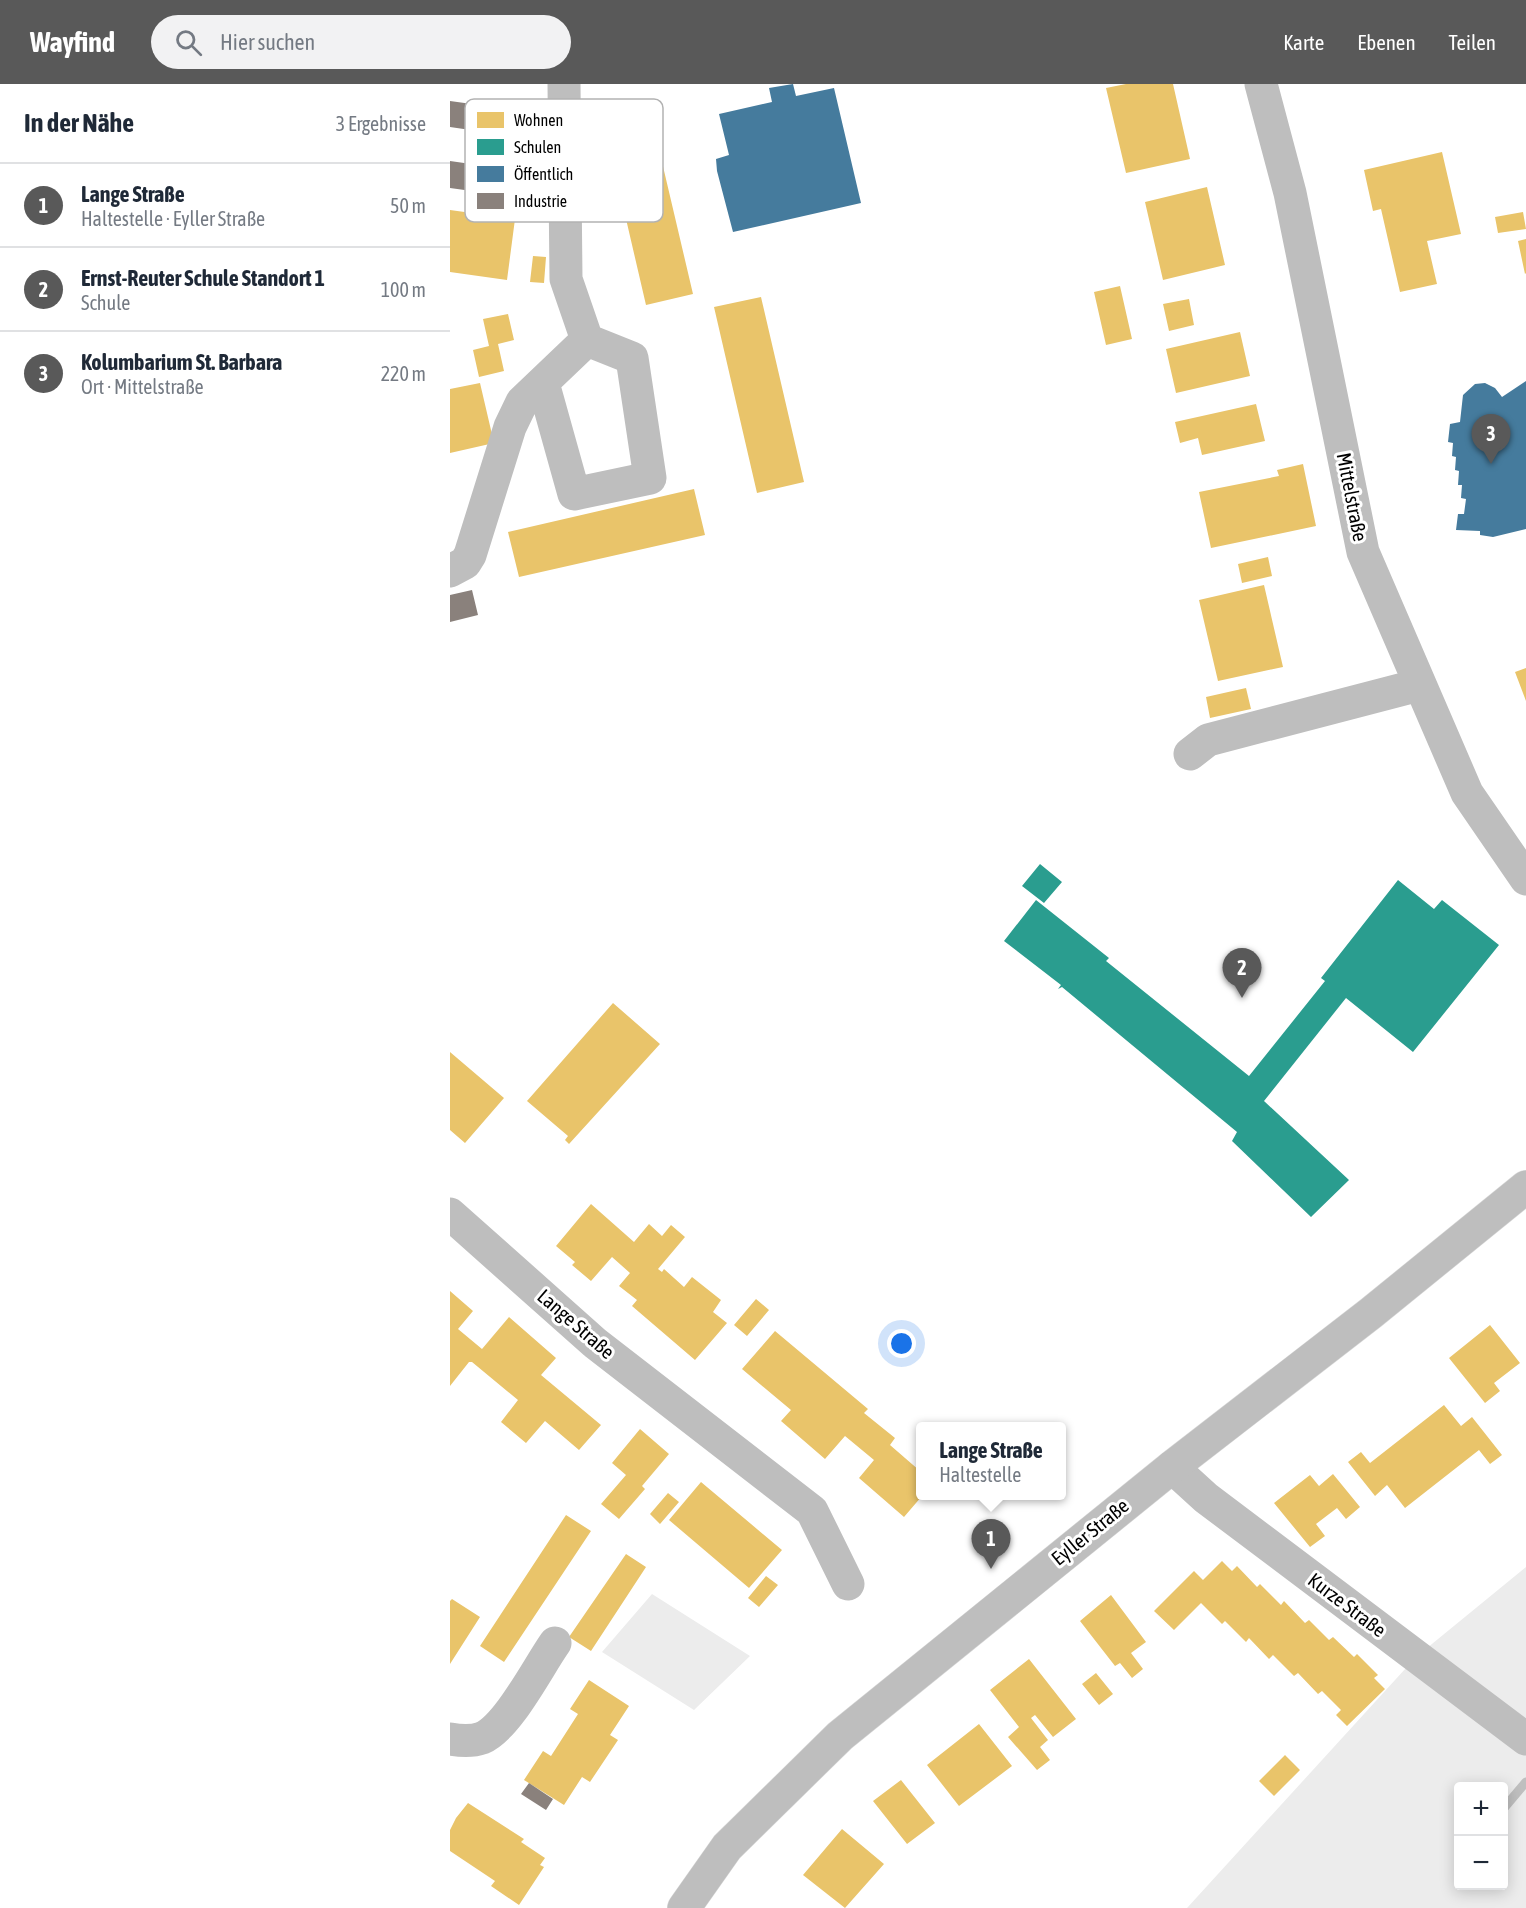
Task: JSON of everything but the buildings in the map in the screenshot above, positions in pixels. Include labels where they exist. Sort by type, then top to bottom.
[{"type":"street","points":[[564,84],[564,99]]},
{"type":"street","name":"Mittelstraße","points":[[1262,84],[1290,193],[1363,552],[1467,793],[1526,879]]},
{"type":"street","points":[[543,383],[574,494],[650,478],[632,358],[587,340],[566,279],[565,222]]},
{"type":"street","points":[[450,571],[465,563],[470,555],[510,427],[522,402],[587,340]]},
{"type":"street","points":[[1190,754],[1208,740],[1419,685]]},
{"type":"street","name":"Eyller Straße","points":[[684,1908],[727,1847],[840,1736],[1172,1467],[1371,1313],[1526,1187]]},
{"type":"street","name":"Lange Straße","points":[[450,1214],[595,1343],[812,1511],[848,1584]]},
{"type":"street","name":"Kurze Straße","points":[[1172,1467],[1206,1498],[1526,1739]]},
{"type":"street","points":[[450,1739],[463,1742],[483,1737],[504,1719],[555,1643]]},
{"type":"shaded area","points":[[1526,1567],[1526,1908],[1187,1908],[1416,1657]]},
{"type":"shaded area","points":[[652,1594],[750,1656],[694,1710],[602,1652]]},
{"type":"waterway","points":[[1508,1803],[1526,1782]]},
{"type":"place","name":"Kolumbarium St. Barbara","points":[[1491,464]]},
{"type":"place","name":"Ernst-Reuter Schule Standort 1","points":[[1242,998]]},
{"type":"place","name":"Lange Straße","points":[[991,1569]]}]
